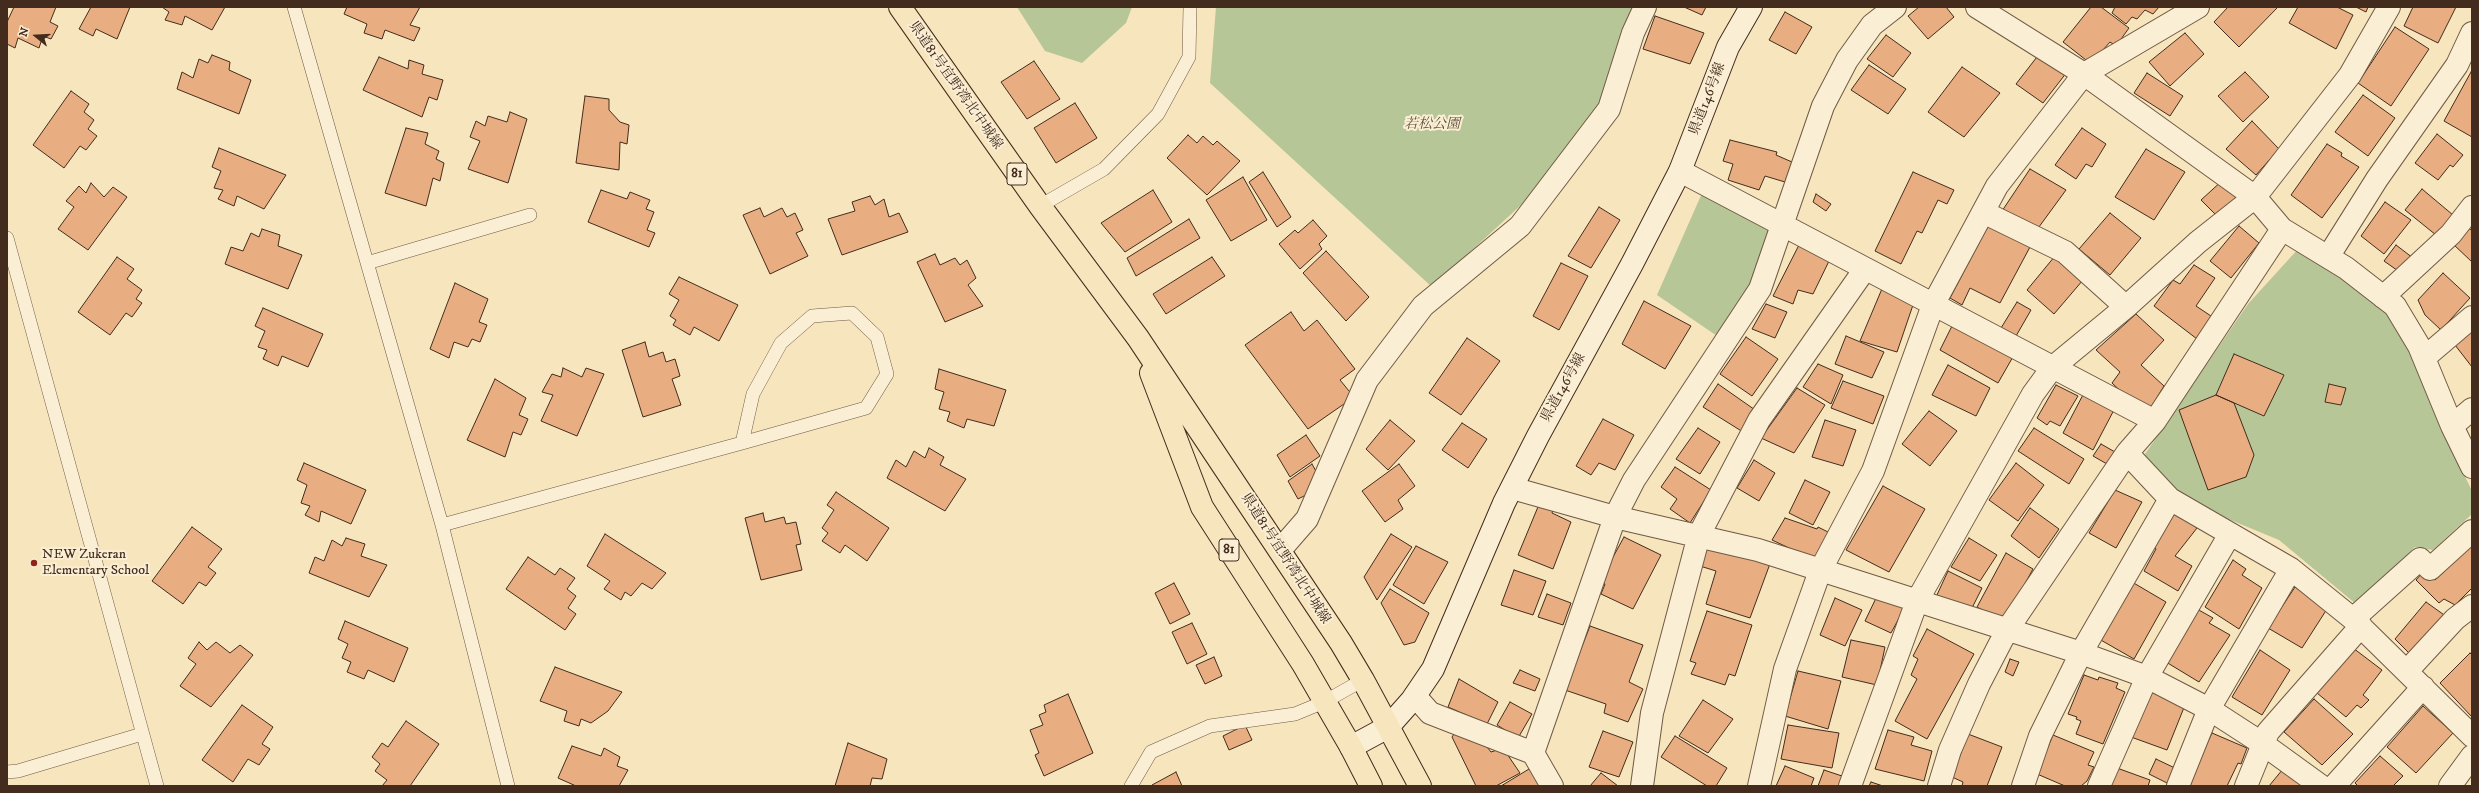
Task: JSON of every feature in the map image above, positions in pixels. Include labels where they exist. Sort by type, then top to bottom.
[{"type":"main road","name":"県道81号宜野湾北中城線","points":[[900,7],[1040,206],[1138,338],[1280,550],[1363,680],[1420,786]]},
{"type":"main road","name":"県道81号宜野湾北中城線","points":[[1138,338],[1202,507],[1303,664],[1351,747],[1371,786]]},
{"type":"street","points":[[1280,550],[1307,519],[1367,380],[1423,306],[1520,226],[1609,108],[1633,33],[1645,7]]},
{"type":"street","name":"県道146号線","points":[[1351,747],[1388,727],[1415,696],[1433,668],[1473,572],[1512,488],[1538,436],[1632,264],[1680,171],[1728,47],[1750,7]]},
{"type":"street","points":[[1533,753],[1615,517],[1634,480],[1760,289],[1823,106],[1840,73],[1872,25],[1895,7]]},
{"type":"street","points":[[1977,7],[2084,74],[2255,197],[2282,229],[2346,268],[2395,306],[2424,358],[2452,426],[2472,468]]},
{"type":"street","points":[[1759,786],[1785,669],[1820,572],[1873,471],[1933,305],[1997,186],[2084,74],[2198,7]]},
{"type":"street","points":[[1850,786],[1917,601],[2033,394],[2052,368],[2126,307],[2198,242],[2255,197],[2350,75],[2389,7]]},
{"type":"street","points":[[2328,257],[2377,179],[2457,65],[2472,33]]},
{"type":"street","points":[[1680,171],[2155,421]]},
{"type":"street","points":[[2383,297],[2451,234],[2472,207]]},
{"type":"street","points":[[1983,212],[2066,252],[2126,307]]},
{"type":"street","points":[[1939,786],[1954,742],[1979,684],[2007,630],[2126,453],[2155,421],[2282,229]]},
{"type":"street","points":[[1642,786],[1652,713],[1699,535],[1759,420],[1865,269]]},
{"type":"street","points":[[2424,358],[2472,317]]},
{"type":"street","points":[[2452,426],[2472,409]]},
{"type":"street","points":[[2126,453],[2170,499],[2291,569],[2357,622],[2472,736]]},
{"type":"street","points":[[1512,488],[1615,517],[1699,535],[1758,550],[1820,572],[2081,653],[2147,677],[2209,709],[2264,744],[2321,786]]},
{"type":"street","points":[[2023,786],[2040,736],[2081,653],[2170,499]]},
{"type":"street","points":[[2246,786],[2268,732],[2357,622],[2420,559],[2430,569],[2472,531]]},
{"type":"street","points":[[2099,786],[2147,677],[2230,534]]},
{"type":"street","points":[[2178,786],[2209,709],[2291,569]]},
{"type":"street","points":[[2407,671],[2455,619],[2472,606]]},
{"type":"street","points":[[2334,786],[2423,687]]},
{"type":"street","points":[[1415,696],[1430,713],[1533,753],[1552,786]]},
{"type":"street","points":[[2450,786],[2472,756]]},
{"type":"lane","points":[[294,7],[442,525],[508,786]]},
{"type":"lane","points":[[1040,206],[1104,169],[1158,114],[1189,57],[1190,7]]},
{"type":"lane","points":[[367,263],[530,215]]},
{"type":"lane","points":[[7,238],[157,786]]},
{"type":"lane","points":[[442,525],[742,443],[866,408],[887,374],[877,337],[852,313],[812,316],[781,343],[753,394],[742,443]]},
{"type":"lane","points":[[1130,786],[1151,752],[1210,726],[1295,714],[1324,702],[1363,680]]},
{"type":"lane","points":[[7,772],[18,771],[142,734]]},
{"type":"green space","points":[[1017,7],[1132,7],[1126,23],[1082,63],[1045,51]]},
{"type":"green space","name":"若松公園","points":[[1216,7],[1637,7],[1600,113],[1521,205],[1432,287],[1210,83]]},
{"type":"green space","points":[[1703,191],[1776,227],[1755,287],[1720,338],[1657,295]]},
{"type":"green space","points":[[2299,248],[2387,310],[2411,344],[2455,456],[2472,491],[2472,514],[2433,550],[2415,547],[2356,604],[2279,540],[2192,504],[2143,457],[2248,304]]},
{"type":"building","points":[[14,7],[56,7],[50,22],[58,26],[51,39],[43,36],[39,48],[18,38],[15,48],[7,44],[7,22]]},
{"type":"building","points":[[91,7],[130,7],[117,39],[96,29],[93,36],[79,29]]},
{"type":"building","points":[[162,7],[225,7],[212,30],[185,16],[182,25],[165,20],[169,12]]},
{"type":"building","points":[[347,7],[420,7],[410,25],[420,28],[414,41],[385,30],[382,39],[364,33],[367,24],[344,14]]},
{"type":"building","points":[[1684,7],[1706,7],[1702,15]]},
{"type":"building","points":[[1919,7],[1946,7],[1954,17],[1928,39],[1908,16]]},
{"type":"building","points":[[2091,7],[2101,7],[2129,28],[2116,46],[2110,42],[2095,59],[2086,60],[2063,42]]},
{"type":"building","points":[[2115,7],[2159,7],[2153,14],[2145,10],[2137,19],[2132,17],[2126,24],[2112,13]]},
{"type":"building","points":[[2228,7],[2277,8],[2239,47],[2214,22]]},
{"type":"building","points":[[2298,7],[2337,7],[2353,15],[2336,49],[2289,23]]},
{"type":"building","points":[[2356,7],[2368,7],[2366,12]]},
{"type":"building","points":[[2413,7],[2456,7],[2438,43],[2404,26]]},
{"type":"building","points":[[1785,12],[1812,27],[1796,54],[1769,40]]},
{"type":"building","points":[[1655,16],[1704,33],[1690,64],[1643,49]]},
{"type":"building","points":[[2395,27],[2429,49],[2391,106],[2358,83]]},
{"type":"building","points":[[2185,33],[2204,54],[2170,86],[2149,62]]},
{"type":"building","points":[[1886,35],[1911,53],[1893,77],[1867,59]]},
{"type":"building","points":[[2040,53],[2067,72],[2043,103],[2016,84]]},
{"type":"building","points":[[212,55],[230,62],[229,70],[251,80],[239,114],[177,89],[182,72],[193,78],[199,59],[208,63]]},
{"type":"building","points":[[379,57],[408,69],[409,60],[424,65],[422,74],[443,80],[437,100],[429,97],[422,117],[363,90]]},
{"type":"building","points":[[1034,61],[1060,99],[1027,119],[1001,82]]},
{"type":"building","points":[[1869,65],[1906,89],[1888,114],[1851,90]]},
{"type":"building","points":[[1962,67],[2000,93],[1964,137],[1928,112]]},
{"type":"building","points":[[2245,72],[2269,97],[2243,122],[2218,96]]},
{"type":"building","points":[[2471,72],[2472,73],[2472,137],[2444,121]]},
{"type":"building","points":[[2147,73],[2183,96],[2170,116],[2134,93]]},
{"type":"building","points":[[71,91],[89,104],[84,112],[94,120],[88,129],[97,136],[86,150],[80,146],[64,168],[33,145]]},
{"type":"building","points":[[2363,95],[2395,118],[2368,156],[2335,132]]},
{"type":"building","points":[[585,96],[609,99],[609,110],[620,122],[629,125],[627,144],[620,142],[619,170],[576,163]]},
{"type":"building","points":[[1075,103],[1097,138],[1056,163],[1034,128]]},
{"type":"building","points":[[510,112],[527,119],[508,183],[468,169],[480,141],[470,137],[476,121],[485,126],[488,116],[507,122]]},
{"type":"building","points":[[2252,121],[2279,149],[2256,175],[2226,149]]},
{"type":"building","points":[[406,128],[428,133],[425,144],[439,151],[436,159],[444,163],[440,181],[433,178],[426,206],[385,193]]},
{"type":"building","points":[[2082,128],[2106,144],[2092,167],[2086,164],[2076,179],[2055,165]]},
{"type":"building","points":[[2437,134],[2463,155],[2453,167],[2450,165],[2438,180],[2415,163]]},
{"type":"building","points":[[1188,135],[1197,143],[1203,136],[1213,145],[1217,141],[1240,161],[1207,195],[1167,158]]},
{"type":"building","points":[[1730,140],[1777,152],[1776,155],[1792,162],[1785,182],[1765,176],[1759,190],[1728,180],[1733,164],[1723,161]]},
{"type":"building","points":[[2327,144],[2342,153],[2341,156],[2359,167],[2322,218],[2291,195]]},
{"type":"building","points":[[219,148],[286,175],[264,209],[237,196],[234,206],[218,199],[223,190],[214,188],[221,171],[212,167]]},
{"type":"building","points":[[2146,149],[2185,172],[2154,220],[2115,197]]},
{"type":"building","points":[[2030,169],[2066,190],[2036,231],[2002,211]]},
{"type":"building","points":[[1263,172],[1291,217],[1277,227],[1249,182]]},
{"type":"building","points":[[1913,172],[1954,190],[1947,204],[1938,200],[1922,233],[1917,231],[1901,264],[1875,251]]},
{"type":"building","points":[[1243,177],[1267,220],[1231,241],[1206,200]]},
{"type":"building","points":[[2224,179],[2240,194],[2216,215],[2201,200]]},
{"type":"building","points":[[91,183],[104,197],[113,187],[127,197],[88,250],[58,229],[74,207],[66,201],[79,186],[86,193]]},
{"type":"building","points":[[2422,189],[2453,215],[2436,235],[2405,210]]},
{"type":"building","points":[[601,190],[627,199],[630,192],[650,200],[646,209],[654,212],[647,230],[655,233],[649,247],[588,222]]},
{"type":"building","points":[[1153,190],[1172,222],[1125,252],[1101,223]]},
{"type":"building","points":[[1816,194],[1831,204],[1826,211],[1813,202]]},
{"type":"building","points":[[870,196],[875,205],[884,199],[889,217],[899,213],[908,232],[842,255],[828,219],[855,211],[852,202]]},
{"type":"building","points":[[2385,202],[2411,220],[2384,254],[2361,236]]},
{"type":"building","points":[[1599,207],[1620,220],[1591,268],[1568,256]]},
{"type":"building","points":[[760,208],[764,217],[782,208],[787,217],[795,213],[803,230],[796,233],[808,256],[770,274],[743,215]]},
{"type":"building","points":[[2110,213],[2141,238],[2110,275],[2079,249]]},
{"type":"building","points":[[1189,219],[1200,238],[1136,276],[1127,258]]},
{"type":"building","points":[[1313,220],[1327,236],[1319,244],[1322,249],[1300,269],[1279,244],[1295,230],[1298,233]]},
{"type":"building","points":[[1988,226],[2030,247],[2000,303],[1970,288],[1962,305],[1950,298]]},
{"type":"building","points":[[2239,226],[2259,243],[2231,278],[2210,261]]},
{"type":"building","points":[[2469,228],[2472,231],[2472,262],[2453,244]]},
{"type":"building","points":[[262,229],[280,235],[278,246],[302,255],[288,289],[225,264],[231,247],[243,251],[251,233],[259,237]]},
{"type":"building","points":[[1799,245],[1830,259],[1813,294],[1798,290],[1793,304],[1773,296]]},
{"type":"building","points":[[2396,245],[2413,258],[2401,273],[2384,261]]},
{"type":"building","points":[[1326,251],[1369,297],[1346,321],[1303,273]]},
{"type":"building","points":[[935,254],[940,265],[955,258],[960,265],[967,260],[976,278],[968,285],[983,306],[945,322],[917,262]]},
{"type":"building","points":[[2055,256],[2083,280],[2054,314],[2027,290]]},
{"type":"building","points":[[117,257],[134,269],[127,279],[142,290],[136,299],[142,303],[132,317],[126,313],[110,335],[78,312]]},
{"type":"building","points":[[1212,257],[1225,276],[1166,314],[1153,294]]},
{"type":"building","points":[[1561,263],[1588,276],[1559,330],[1533,316]]},
{"type":"building","points":[[2194,265],[2215,278],[2196,306],[2211,316],[2197,339],[2154,306],[2173,280],[2180,284]]},
{"type":"building","points":[[2443,273],[2470,298],[2441,330],[2425,315],[2418,300]]},
{"type":"building","points":[[679,277],[738,305],[719,341],[694,327],[690,335],[673,325],[676,320],[670,316],[679,300],[669,294]]},
{"type":"building","points":[[455,283],[488,299],[479,322],[487,325],[480,342],[472,339],[468,347],[454,342],[449,358],[430,349]]},
{"type":"building","points":[[1884,284],[1914,302],[1897,352],[1860,341]]},
{"type":"building","points":[[1644,301],[1691,326],[1665,369],[1622,344]]},
{"type":"building","points":[[2017,302],[2031,310],[2016,336],[2001,328]]},
{"type":"building","points":[[1766,304],[1787,312],[1775,338],[1752,329]]},
{"type":"building","points":[[263,308],[323,334],[308,367],[282,356],[278,366],[263,359],[267,350],[258,347],[265,331],[255,326]]},
{"type":"building","points":[[1291,312],[1304,331],[1317,320],[1355,369],[1340,380],[1354,397],[1308,429],[1245,345]]},
{"type":"building","points":[[2136,314],[2164,340],[2141,365],[2164,386],[2150,409],[2131,401],[2112,383],[2120,372],[2096,350]]},
{"type":"building","points":[[1953,324],[2014,355],[1998,383],[1940,350]]},
{"type":"building","points":[[2472,331],[2472,367],[2455,345]]},
{"type":"building","points":[[1846,336],[1884,352],[1872,378],[1835,364]]},
{"type":"building","points":[[1746,337],[1778,359],[1752,396],[1720,374]]},
{"type":"building","points":[[1467,338],[1500,361],[1461,415],[1429,393]]},
{"type":"building","points":[[645,342],[649,357],[663,352],[666,362],[675,359],[680,376],[672,379],[681,405],[643,417],[622,350]]},
{"type":"building","points":[[2234,354],[2284,375],[2264,416],[2216,395]]},
{"type":"building","points":[[1818,364],[1843,375],[1831,404],[1803,387]]},
{"type":"building","points":[[1948,365],[1990,388],[1976,416],[1932,395]]},
{"type":"building","points":[[563,368],[582,377],[586,368],[604,374],[577,436],[541,421],[553,395],[542,392],[552,374],[561,377]]},
{"type":"building","points":[[939,369],[1006,390],[994,426],[967,419],[964,428],[947,421],[950,412],[939,409],[944,392],[935,389]]},
{"type":"building","points":[[495,379],[526,398],[519,415],[528,419],[521,435],[513,432],[505,457],[467,440]]},
{"type":"building","points":[[1843,381],[1884,396],[1873,424],[1831,408]]},
{"type":"building","points":[[1718,384],[1758,412],[1743,432],[1703,407]]},
{"type":"building","points":[[2329,384],[2346,388],[2341,405],[2325,402]]},
{"type":"building","points":[[2056,385],[2078,396],[2060,426],[2050,421],[2047,425],[2037,418]]},
{"type":"building","points":[[1797,388],[1825,405],[1794,453],[1761,438]]},
{"type":"building","points":[[2085,391],[2115,408],[2093,450],[2063,433]]},
{"type":"building","points":[[2216,395],[2234,403],[2254,455],[2246,477],[2208,490],[2179,410]]},
{"type":"building","points":[[1929,411],[1957,431],[1930,466],[1902,444]]},
{"type":"building","points":[[1603,419],[1634,435],[1615,470],[1599,463],[1591,475],[1576,466]]},
{"type":"building","points":[[1390,420],[1415,441],[1388,470],[1366,449]]},
{"type":"building","points":[[1825,420],[1856,430],[1843,466],[1812,457]]},
{"type":"building","points":[[1462,423],[1487,439],[1468,468],[1442,450]]},
{"type":"building","points":[[1698,428],[1720,442],[1700,474],[1676,459]]},
{"type":"building","points":[[2034,428],[2084,459],[2069,484],[2018,451]]},
{"type":"building","points":[[1306,435],[1320,456],[1290,477],[1277,455]]},
{"type":"building","points":[[2101,444],[2115,452],[2107,464],[2093,456]]},
{"type":"building","points":[[929,448],[944,457],[940,465],[966,479],[945,511],[887,478],[896,460],[906,467],[914,451],[925,458]]},
{"type":"building","points":[[1754,460],[1775,473],[1759,501],[1737,488]]},
{"type":"building","points":[[304,463],[366,490],[351,524],[321,511],[319,522],[305,515],[310,506],[301,503],[307,485],[297,480]]},
{"type":"building","points":[[2016,463],[2044,485],[2018,521],[1989,500]]},
{"type":"building","points":[[1312,464],[1317,473],[1306,495],[1298,499],[1288,481]]},
{"type":"building","points":[[1399,464],[1415,486],[1398,500],[1403,509],[1385,522],[1362,491]]},
{"type":"building","points":[[1675,467],[1711,490],[1690,523],[1670,509],[1677,499],[1661,487]]},
{"type":"building","points":[[1805,480],[1830,492],[1813,525],[1789,513]]},
{"type":"building","points":[[1883,486],[1925,509],[1889,572],[1846,550]]},
{"type":"building","points":[[2115,490],[2142,502],[2116,548],[2089,533]]},
{"type":"building","points":[[836,492],[889,528],[867,561],[845,545],[840,553],[822,541],[828,533],[822,528],[834,510],[827,505]]},
{"type":"building","points":[[1540,502],[1554,507],[1552,513],[1571,522],[1553,569],[1518,555]]},
{"type":"building","points":[[2030,508],[2059,529],[2039,558],[2011,536]]},
{"type":"building","points":[[2176,510],[2197,528],[2175,556],[2192,566],[2178,591],[2144,571],[2156,549],[2150,542]]},
{"type":"building","points":[[763,513],[765,522],[784,517],[786,524],[796,522],[801,544],[796,545],[802,570],[761,580],[745,518]]},
{"type":"building","points":[[1785,518],[1817,529],[1818,527],[1832,534],[1817,561],[1772,540]]},
{"type":"building","points":[[192,527],[222,549],[208,567],[216,573],[206,586],[199,582],[183,604],[152,581]]},
{"type":"building","points":[[605,534],[666,573],[652,589],[642,583],[631,596],[625,592],[621,600],[604,589],[610,581],[587,566]]},
{"type":"building","points":[[1391,534],[1412,547],[1377,600],[1364,577]]},
{"type":"building","points":[[1624,537],[1661,555],[1633,609],[1601,594],[1605,584],[1600,581]]},
{"type":"building","points":[[346,538],[365,544],[361,556],[387,565],[369,597],[309,573],[315,557],[324,561],[332,540],[342,546]]},
{"type":"building","points":[[1969,538],[1997,555],[1980,581],[1951,567]]},
{"type":"building","points":[[1707,543],[1771,561],[1750,618],[1706,604],[1716,571],[1700,566]]},
{"type":"building","points":[[2472,545],[2472,588],[2455,605],[2444,599],[2439,603],[2416,580],[2424,571],[2435,580]]},
{"type":"building","points":[[1416,546],[1448,562],[1424,604],[1393,585]]},
{"type":"building","points":[[2006,553],[2033,569],[2004,622],[1977,607]]},
{"type":"building","points":[[528,557],[555,575],[560,568],[575,578],[567,589],[576,596],[568,608],[576,614],[565,630],[506,589]]},
{"type":"building","points":[[2233,560],[2246,569],[2242,575],[2262,588],[2239,629],[2205,607]]},
{"type":"building","points":[[1514,570],[1546,581],[1533,615],[1501,605]]},
{"type":"building","points":[[1948,571],[1982,588],[1970,612],[1936,597]]},
{"type":"building","points":[[2132,582],[2166,602],[2134,659],[2099,639]]},
{"type":"building","points":[[1174,583],[1190,614],[1170,624],[1155,593]]},
{"type":"building","points":[[2295,587],[2327,609],[2302,648],[2268,628]]},
{"type":"building","points":[[1390,589],[1429,613],[1415,642],[1404,645],[1381,603]]},
{"type":"building","points":[[1547,594],[1571,603],[1563,625],[1538,617]]},
{"type":"building","points":[[1878,594],[1905,607],[1891,633],[1865,621]]},
{"type":"building","points":[[1835,598],[1862,610],[1845,646],[1820,635]]},
{"type":"building","points":[[2426,602],[2447,617],[2413,657],[2395,639]]},
{"type":"building","points":[[2197,609],[2213,618],[2209,623],[2230,635],[2199,682],[2166,662]]},
{"type":"building","points":[[1707,611],[1752,625],[1735,676],[1729,674],[1725,685],[1691,674],[1696,663],[1690,661]]},
{"type":"building","points":[[345,621],[408,648],[394,682],[368,670],[364,679],[347,672],[351,662],[342,658],[348,644],[338,639]]},
{"type":"building","points":[[1192,623],[1207,654],[1187,664],[1172,632]]},
{"type":"building","points":[[1590,626],[1643,645],[1629,682],[1643,689],[1628,722],[1604,713],[1606,704],[1565,690]]},
{"type":"building","points":[[1927,629],[1974,654],[1927,739],[1895,721],[1917,679],[1911,675],[1918,659],[1913,656]]},
{"type":"building","points":[[1851,640],[1885,647],[1877,685],[1842,677]]},
{"type":"building","points":[[199,642],[207,650],[216,642],[230,653],[240,645],[253,655],[211,707],[180,686],[196,664],[188,658]]},
{"type":"building","points":[[2353,648],[2382,670],[2363,695],[2369,700],[2361,708],[2357,705],[2346,717],[2317,693]]},
{"type":"building","points":[[2260,650],[2290,670],[2262,715],[2232,697]]},
{"type":"building","points":[[2470,653],[2472,655],[2472,717],[2440,683]]},
{"type":"building","points":[[1214,657],[1222,676],[1205,684],[1196,665]]},
{"type":"building","points":[[2010,659],[2019,662],[2013,676],[2005,672]]},
{"type":"building","points":[[555,667],[622,692],[608,711],[591,723],[581,719],[579,726],[564,721],[567,711],[540,701]]},
{"type":"building","points":[[1520,670],[1540,679],[1535,691],[1513,683]]},
{"type":"building","points":[[1798,671],[1841,681],[1828,729],[1785,716]]},
{"type":"building","points":[[2084,675],[2098,680],[2099,677],[2118,683],[2116,688],[2125,692],[2103,744],[2076,734],[2081,721],[2076,719],[2077,717],[2068,714]]},
{"type":"building","points":[[1459,679],[1498,702],[1487,724],[1448,707]]},
{"type":"building","points":[[2151,687],[2187,700],[2167,750],[2131,737]]},
{"type":"building","points":[[1068,694],[1093,753],[1044,776],[1035,755],[1039,753],[1030,730],[1043,725],[1039,715],[1046,712],[1044,705]]},
{"type":"building","points":[[2314,699],[2353,734],[2322,765],[2284,732]]},
{"type":"building","points":[[1703,700],[1733,719],[1708,753],[1679,736]]},
{"type":"building","points":[[1510,702],[1532,714],[1518,738],[1497,725]]},
{"type":"building","points":[[242,705],[273,727],[262,744],[270,749],[259,765],[248,759],[233,782],[202,760]]},
{"type":"building","points":[[2423,706],[2453,733],[2416,773],[2387,747]]},
{"type":"building","points":[[406,721],[439,744],[410,786],[382,786],[387,780],[375,771],[380,764],[372,757],[382,743],[388,747]]},
{"type":"building","points":[[1245,725],[1252,740],[1229,750],[1223,736]]},
{"type":"building","points":[[1788,725],[1839,733],[1832,768],[1781,759]]},
{"type":"building","points":[[1888,730],[1914,737],[1911,745],[1932,751],[1924,781],[1875,769]]},
{"type":"building","points":[[1456,731],[1478,736],[1491,752],[1503,748],[1520,773],[1496,786],[1476,786],[1452,737]]},
{"type":"building","points":[[1603,731],[1633,742],[1619,777],[1589,767]]},
{"type":"building","points":[[2212,733],[2247,748],[2241,764],[2238,763],[2227,786],[2187,786]]},
{"type":"building","points":[[1968,734],[2002,747],[1987,786],[1962,786],[1963,782],[1952,777]]},
{"type":"building","points":[[2053,735],[2094,752],[2088,765],[2094,767],[2087,781],[2081,786],[2065,786],[2037,774]]},
{"type":"building","points":[[1675,736],[1727,768],[1716,786],[1707,786],[1661,757]]},
{"type":"building","points":[[848,743],[887,759],[882,779],[872,778],[870,786],[835,786]]},
{"type":"building","points":[[572,746],[601,756],[604,748],[620,757],[617,766],[628,770],[619,786],[576,786],[558,778]]},
{"type":"building","points":[[2380,756],[2403,776],[2393,786],[2358,786],[2355,783]]},
{"type":"building","points":[[2156,759],[2179,770],[2171,785],[2149,774]]},
{"type":"building","points":[[1534,766],[1546,786],[1501,786]]},
{"type":"building","points":[[1785,766],[1814,778],[1811,786],[1776,786]]},
{"type":"building","points":[[2117,768],[2150,780],[2148,786],[2111,786]]},
{"type":"building","points":[[2283,769],[2306,786],[2269,786]]},
{"type":"building","points":[[1824,770],[1845,777],[1841,786],[1818,786]]},
{"type":"building","points":[[1176,772],[1182,786],[1152,786],[1152,785]]},
{"type":"building","points":[[1601,773],[1618,786],[1590,786]]},
{"type":"building","points":[[1871,782],[1883,786],[1869,786]]},
{"type":"place","name":"NEW Zukeran Elementary School","points":[[34,563]]}]
